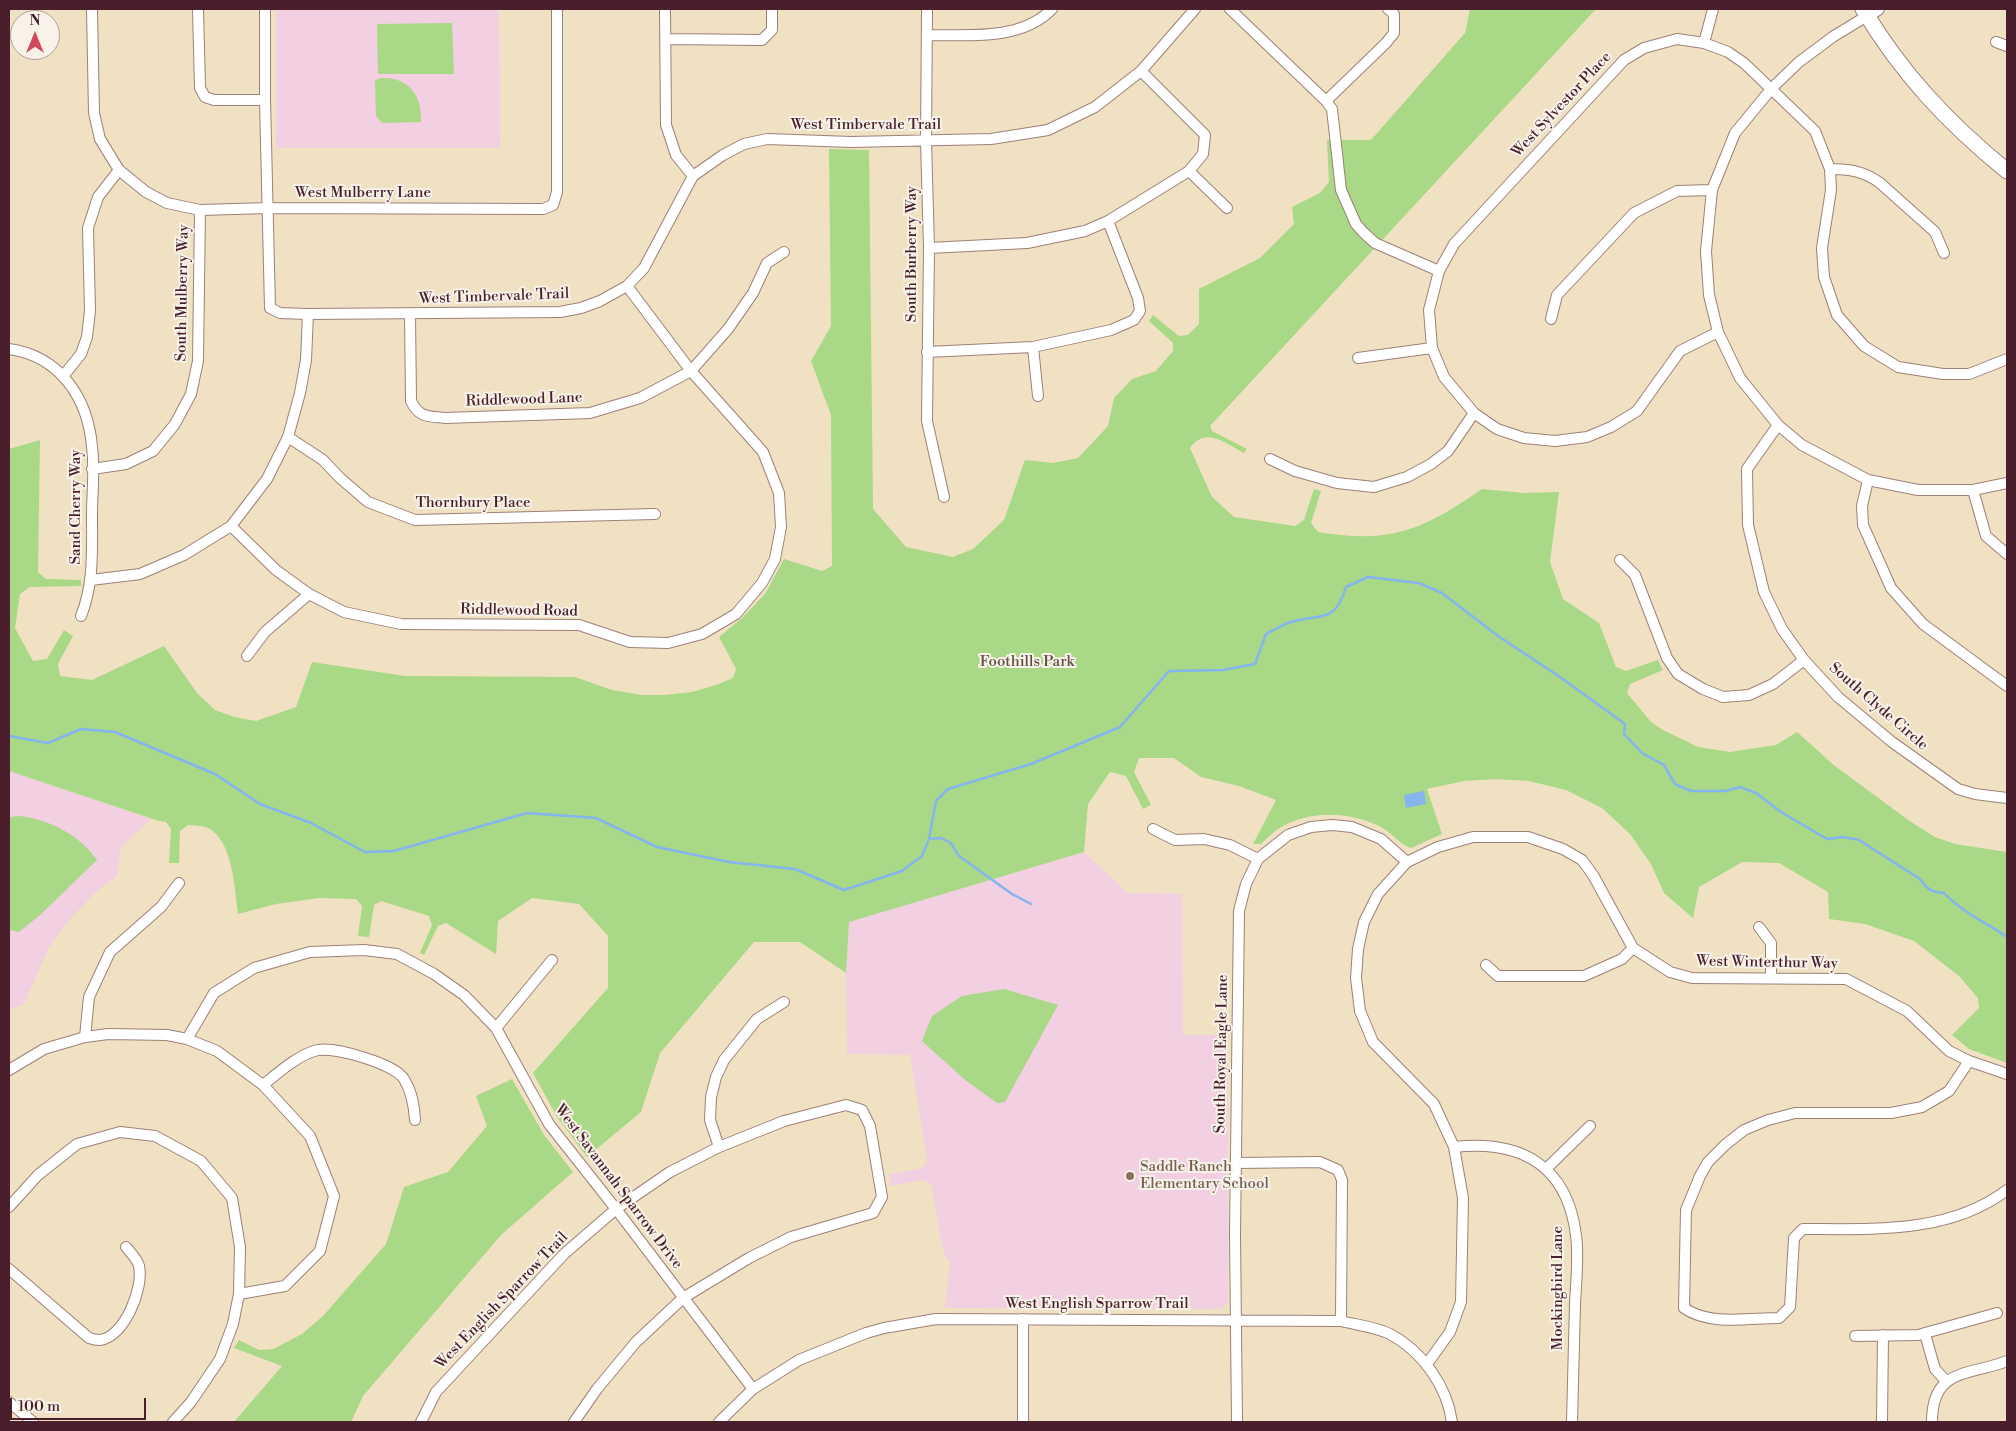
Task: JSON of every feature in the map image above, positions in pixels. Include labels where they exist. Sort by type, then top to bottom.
[{"type":"main road","points":[[1870,11],[1886,46],[1916,85],[1943,115],[2007,171]]},
{"type":"street","name":"West Mulberry Lane","points":[[92,9],[94,113],[100,139],[120,170],[146,192],[167,203],[200,210],[269,208],[542,209],[553,204],[557,192],[557,9]]},
{"type":"street","points":[[198,9],[200,88],[205,97],[214,100],[265,100]]},
{"type":"street","name":"West Timbervale Trail","points":[[265,9],[265,100],[270,308],[280,313],[308,314],[560,312],[581,308],[600,301],[627,286],[644,268],[693,176],[723,155],[744,144],[768,139],[851,142],[991,139],[1048,130],[1095,107],[1141,70],[1195,9]]},
{"type":"street","points":[[665,9],[666,125],[676,155],[693,176]]},
{"type":"street","points":[[665,39],[762,40],[772,30],[772,9]]},
{"type":"street","name":"South Burberry Way","points":[[927,9],[926,141],[929,248],[927,421],[944,497]]},
{"type":"street","points":[[927,35],[993,34],[1022,28],[1047,14],[1052,9]]},
{"type":"street","points":[[1230,9],[1326,101],[1332,110],[1340,190],[1356,224],[1375,243],[1439,271]]},
{"type":"street","points":[[1326,101],[1394,33],[1394,14],[1388,9]]},
{"type":"street","points":[[1704,43],[1713,9]]},
{"type":"street","points":[[1870,11],[1799,62],[1772,88],[1736,133],[1712,190],[1706,252],[1710,296],[1718,332],[1740,378],[1778,425],[1802,445],[1868,480],[1918,490],[1973,490],[2007,483]]},
{"type":"street","name":"West Sylvestor Place","points":[[1718,332],[1680,351],[1637,411],[1611,427],[1587,437],[1555,441],[1524,438],[1497,429],[1474,413],[1444,377],[1432,348],[1428,310],[1439,271],[1454,244],[1624,60],[1644,48],[1677,39],[1704,43],[1728,52],[1744,63],[1772,88],[1815,131],[1830,169],[1830,190],[1822,248],[1824,277],[1838,315],[1864,346],[1898,367],[1943,374],[1969,374],[2007,359]]},
{"type":"street","points":[[1996,42],[2007,46]]},
{"type":"street","points":[[929,248],[1027,243],[1085,231],[1108,221],[1189,171],[1202,154],[1205,134],[1141,70]]},
{"type":"street","points":[[1830,169],[1849,169],[1870,176],[1935,232],[1944,252]]},
{"type":"street","points":[[64,375],[81,354],[87,337],[90,311],[88,228],[98,197],[120,170]]},
{"type":"street","points":[[1189,171],[1227,208]]},
{"type":"street","points":[[1551,319],[1557,296],[1634,213],[1677,191],[1712,190]]},
{"type":"street","name":"South Mulberry Way","points":[[92,469],[126,464],[153,451],[175,424],[191,394],[198,361],[200,210]]},
{"type":"street","points":[[927,352],[1033,346],[1111,330],[1134,320],[1140,310],[1138,298],[1108,221]]},
{"type":"street","name":"Riddlewood Lane","points":[[410,314],[411,401],[416,410],[423,415],[445,418],[590,413],[640,398],[691,371],[728,329],[753,293],[767,263],[784,252]]},
{"type":"street","name":"Riddlewood Road","points":[[231,526],[276,570],[309,594],[344,612],[401,624],[579,625],[630,642],[668,643],[702,634],[736,614],[762,583],[775,559],[781,527],[779,493],[763,452],[691,371],[627,286]]},
{"type":"street","points":[[91,580],[140,574],[184,555],[231,526],[267,479],[288,437],[300,393],[308,314]]},
{"type":"street","points":[[1033,346],[1038,396]]},
{"type":"street","points":[[1358,358],[1432,348]]},
{"type":"street","name":"Sand Cherry Way","points":[[9,349],[25,351],[64,375],[82,404],[92,446],[92,469],[91,580],[81,616]]},
{"type":"street","points":[[1270,459],[1295,470],[1337,483],[1374,487],[1407,477],[1431,464],[1448,451],[1474,413]]},
{"type":"street","name":"South Clyde Circle","points":[[1778,425],[1747,469],[1748,525],[1764,592],[1782,629],[1804,660],[1838,697],[1892,742],[1943,780],[1958,788],[1975,794],[2007,798]]},
{"type":"street","name":"Thornbury Place","points":[[288,437],[323,460],[340,478],[368,502],[415,520],[655,514]]},
{"type":"street","points":[[1868,480],[1862,506],[1863,525],[1891,588],[1923,624],[2007,686]]},
{"type":"street","points":[[1973,490],[1986,536],[2007,554]]},
{"type":"street","points":[[1620,560],[1635,575],[1667,658],[1678,674],[1703,688],[1723,697],[1749,695],[1773,684],[1804,660]]},
{"type":"street","points":[[247,656],[265,632],[309,594]]},
{"type":"street","name":"South Royal Eagle Lane","points":[[1237,1422],[1236,1163],[1239,911],[1246,884],[1258,859],[1288,835],[1311,828],[1332,825],[1352,827],[1381,839],[1407,862]]},
{"type":"street","points":[[1153,828],[1175,840],[1204,839],[1230,845],[1258,859]]},
{"type":"street","name":"West Winterthur Way","points":[[1427,1364],[1450,1332],[1461,1302],[1463,1198],[1454,1147],[1434,1104],[1373,1042],[1360,1011],[1356,978],[1358,949],[1364,922],[1378,894],[1407,862],[1438,847],[1473,836],[1528,837],[1563,849],[1582,860],[1594,875],[1633,948],[1670,972],[1692,978],[1846,979],[1907,1011],[1949,1051],[1969,1061],[2007,1074]]},
{"type":"street","points":[[85,1037],[89,997],[110,952],[161,907],[179,883]]},
{"type":"street","points":[[1759,927],[1772,943],[1772,978]]},
{"type":"street","points":[[1486,965],[1498,976],[1584,976],[1622,959],[1633,948]]},
{"type":"street","name":"West Savannah Sparrow Drive","points":[[187,1039],[214,993],[254,968],[310,952],[364,950],[397,954],[434,974],[464,995],[496,1028],[549,1124],[753,1390]]},
{"type":"street","points":[[496,1028],[552,960]]},
{"type":"street","points":[[719,1148],[710,1120],[711,1097],[716,1077],[724,1060],[757,1019],[784,1002]]},
{"type":"street","points":[[9,1070],[44,1049],[85,1037],[108,1034],[167,1035],[187,1039],[217,1051],[263,1085],[310,1136],[334,1196],[320,1251],[285,1286],[239,1294]]},
{"type":"street","points":[[263,1085],[289,1064],[318,1050],[350,1052],[380,1064],[404,1077],[414,1100],[415,1120]]},
{"type":"street","points":[[1969,1061],[1949,1091],[1922,1107],[1891,1113],[1795,1113],[1768,1120],[1744,1130],[1725,1145],[1708,1162],[1686,1210],[1684,1308],[1696,1316],[1716,1319],[1779,1318],[1790,1306],[1794,1238],[1803,1229],[1856,1229],[1924,1225],[1970,1213],[2007,1190]]},
{"type":"street","name":"West English Sparrow Trail","points":[[421,1422],[436,1392],[564,1254],[616,1209],[670,1172],[719,1148],[784,1121],[846,1105],[862,1110],[870,1126],[882,1198],[873,1213],[791,1237],[749,1258],[683,1298],[636,1342],[597,1389],[574,1422]]},
{"type":"street","points":[[1547,1168],[1590,1126]]},
{"type":"street","points":[[9,1208],[38,1175],[77,1144],[120,1132],[155,1136],[200,1161],[232,1198],[240,1247],[239,1294],[233,1324],[220,1359],[191,1402],[173,1422]]},
{"type":"street","name":"Mockingbird Lane","points":[[1454,1147],[1471,1145],[1503,1148],[1522,1154],[1547,1168],[1565,1194],[1576,1237],[1572,1422]]},
{"type":"street","points":[[1236,1163],[1320,1162],[1338,1170],[1342,1180],[1341,1321]]},
{"type":"street","points":[[9,1269],[89,1338],[101,1340],[114,1332],[134,1305],[139,1285],[140,1264],[126,1247]]},
{"type":"street","points":[[1855,1336],[1925,1334],[1997,1313]]},
{"type":"street","name":"West English Sparrow Trail","points":[[719,1422],[753,1390],[799,1360],[866,1333],[936,1319],[1023,1319],[1341,1321],[1389,1333],[1410,1348],[1427,1364],[1444,1394],[1452,1422]]},
{"type":"street","points":[[1023,1319],[1023,1422]]},
{"type":"street","points":[[1925,1334],[1935,1369],[1946,1381]]},
{"type":"street","points":[[1882,1422],[1883,1335]]},
{"type":"street","points":[[1932,1422],[1934,1398],[1946,1381],[1957,1375],[2007,1361]]},
{"type":"street","points":[[9,1402],[33,1422]]},
{"type":"shaded area","points":[[276,9],[499,9],[500,148],[276,148]]},
{"type":"shaded area","points":[[9,771],[151,819],[121,847],[117,876],[98,890],[69,920],[49,947],[24,1004],[9,1010]]},
{"type":"shaded area","points":[[1084,852],[1128,893],[1182,894],[1183,1035],[1228,1035],[1228,1302],[1221,1309],[945,1308],[950,1263],[943,1250],[931,1185],[923,1180],[890,1186],[889,1174],[923,1168],[927,1160],[910,1055],[847,1054],[846,973],[849,922]]},
{"type":"green space","name":"Foothills Park","points":[[1470,9],[1596,9],[1210,426],[1212,431],[1247,449],[1244,453],[1223,441],[1209,437],[1196,441],[1190,448],[1212,497],[1234,517],[1295,526],[1304,520],[1314,489],[1321,491],[1311,523],[1318,532],[1366,536],[1405,530],[1423,524],[1442,515],[1482,489],[1524,493],[1559,492],[1550,562],[1563,599],[1599,623],[1616,667],[1626,671],[1658,660],[1663,670],[1630,684],[1627,693],[1651,722],[1698,747],[1730,752],[1776,745],[1797,732],[1835,766],[1911,822],[1935,837],[1955,844],[2007,852],[2007,1063],[1969,1049],[1952,1035],[1979,1008],[1978,998],[1959,976],[1914,941],[1865,924],[1829,919],[1828,892],[1779,863],[1742,862],[1699,887],[1693,918],[1664,893],[1651,864],[1630,834],[1602,808],[1566,790],[1529,781],[1495,779],[1464,781],[1427,789],[1442,834],[1411,848],[1379,826],[1354,817],[1341,815],[1302,818],[1276,831],[1261,844],[1253,844],[1276,800],[1239,786],[1201,777],[1174,758],[1139,758],[1134,772],[1151,805],[1143,809],[1126,776],[1110,772],[1088,804],[1084,852],[849,922],[846,973],[800,942],[754,942],[660,1053],[641,1112],[587,1157],[557,1117],[533,1073],[608,988],[608,936],[579,904],[532,898],[498,921],[496,954],[446,923],[438,926],[424,955],[420,953],[432,925],[429,916],[381,901],[374,905],[369,937],[358,936],[362,906],[356,899],[319,898],[276,904],[238,914],[234,880],[228,854],[223,843],[208,828],[188,825],[180,831],[179,863],[169,863],[171,829],[166,822],[9,771],[9,449],[40,440],[38,572],[46,579],[81,580],[81,586],[30,587],[20,594],[15,628],[33,661],[47,659],[64,630],[73,636],[58,664],[60,676],[92,680],[164,646],[197,693],[215,710],[234,717],[256,721],[296,707],[312,662],[405,676],[575,677],[612,690],[642,695],[692,692],[716,685],[733,678],[736,669],[719,637],[742,618],[765,594],[784,559],[822,571],[832,566],[831,415],[811,361],[831,326],[829,149],[869,150],[873,509],[906,547],[953,557],[973,549],[1004,520],[1025,460],[1053,463],[1078,458],[1108,426],[1114,398],[1132,379],[1156,371],[1173,351],[1173,343],[1149,321],[1153,315],[1179,336],[1188,335],[1199,324],[1199,289],[1260,258],[1294,224],[1292,207],[1320,193],[1329,182],[1327,140],[1371,140],[1465,33]]},
{"type":"green space","points":[[452,23],[454,74],[378,74],[377,24]]},
{"type":"green space","points":[[391,78],[399,81],[406,84],[412,90],[419,104],[421,122],[382,123],[376,116],[375,80]]},
{"type":"green space","points":[[21,816],[43,821],[64,830],[90,851],[97,860],[40,915],[19,932],[9,930],[9,817]]},
{"type":"green space","points":[[1004,989],[1058,1005],[1005,1102],[997,1103],[964,1079],[922,1041],[932,1016],[962,996]]},
{"type":"green space","points":[[512,1079],[544,1135],[573,1172],[501,1235],[363,1396],[351,1422],[234,1422],[282,1366],[234,1348],[239,1340],[259,1350],[273,1349],[302,1334],[323,1316],[386,1244],[404,1187],[448,1172],[487,1126],[476,1096]]},
{"type":"water","points":[[1424,791],[1426,804],[1406,808],[1404,795]]},
{"type":"waterway","points":[[9,736],[48,743],[81,729],[115,732],[215,774],[260,804],[311,823],[365,852],[394,851],[527,813],[596,818],[657,847],[729,862],[795,869],[844,890],[902,871],[922,856],[929,839],[936,801],[948,789],[1031,764],[1120,727],[1169,671],[1223,670],[1255,664],[1266,634],[1288,623],[1319,617],[1332,612],[1342,599],[1346,587],[1368,577],[1419,583],[1442,593],[1498,636],[1560,677],[1625,724],[1624,734],[1642,753],[1664,765],[1675,784],[1691,791],[1725,791],[1740,787],[1756,793],[1781,812],[1827,839],[1843,837],[1859,840],[1920,879],[1930,889],[1944,893],[1967,912],[2007,937]]},
{"type":"waterway","points":[[929,839],[941,838],[951,843],[959,856],[1012,894],[1031,904]]},
{"type":"place","name":"Saddle Ranch Elementary School","points":[[1130,1176]]}]
